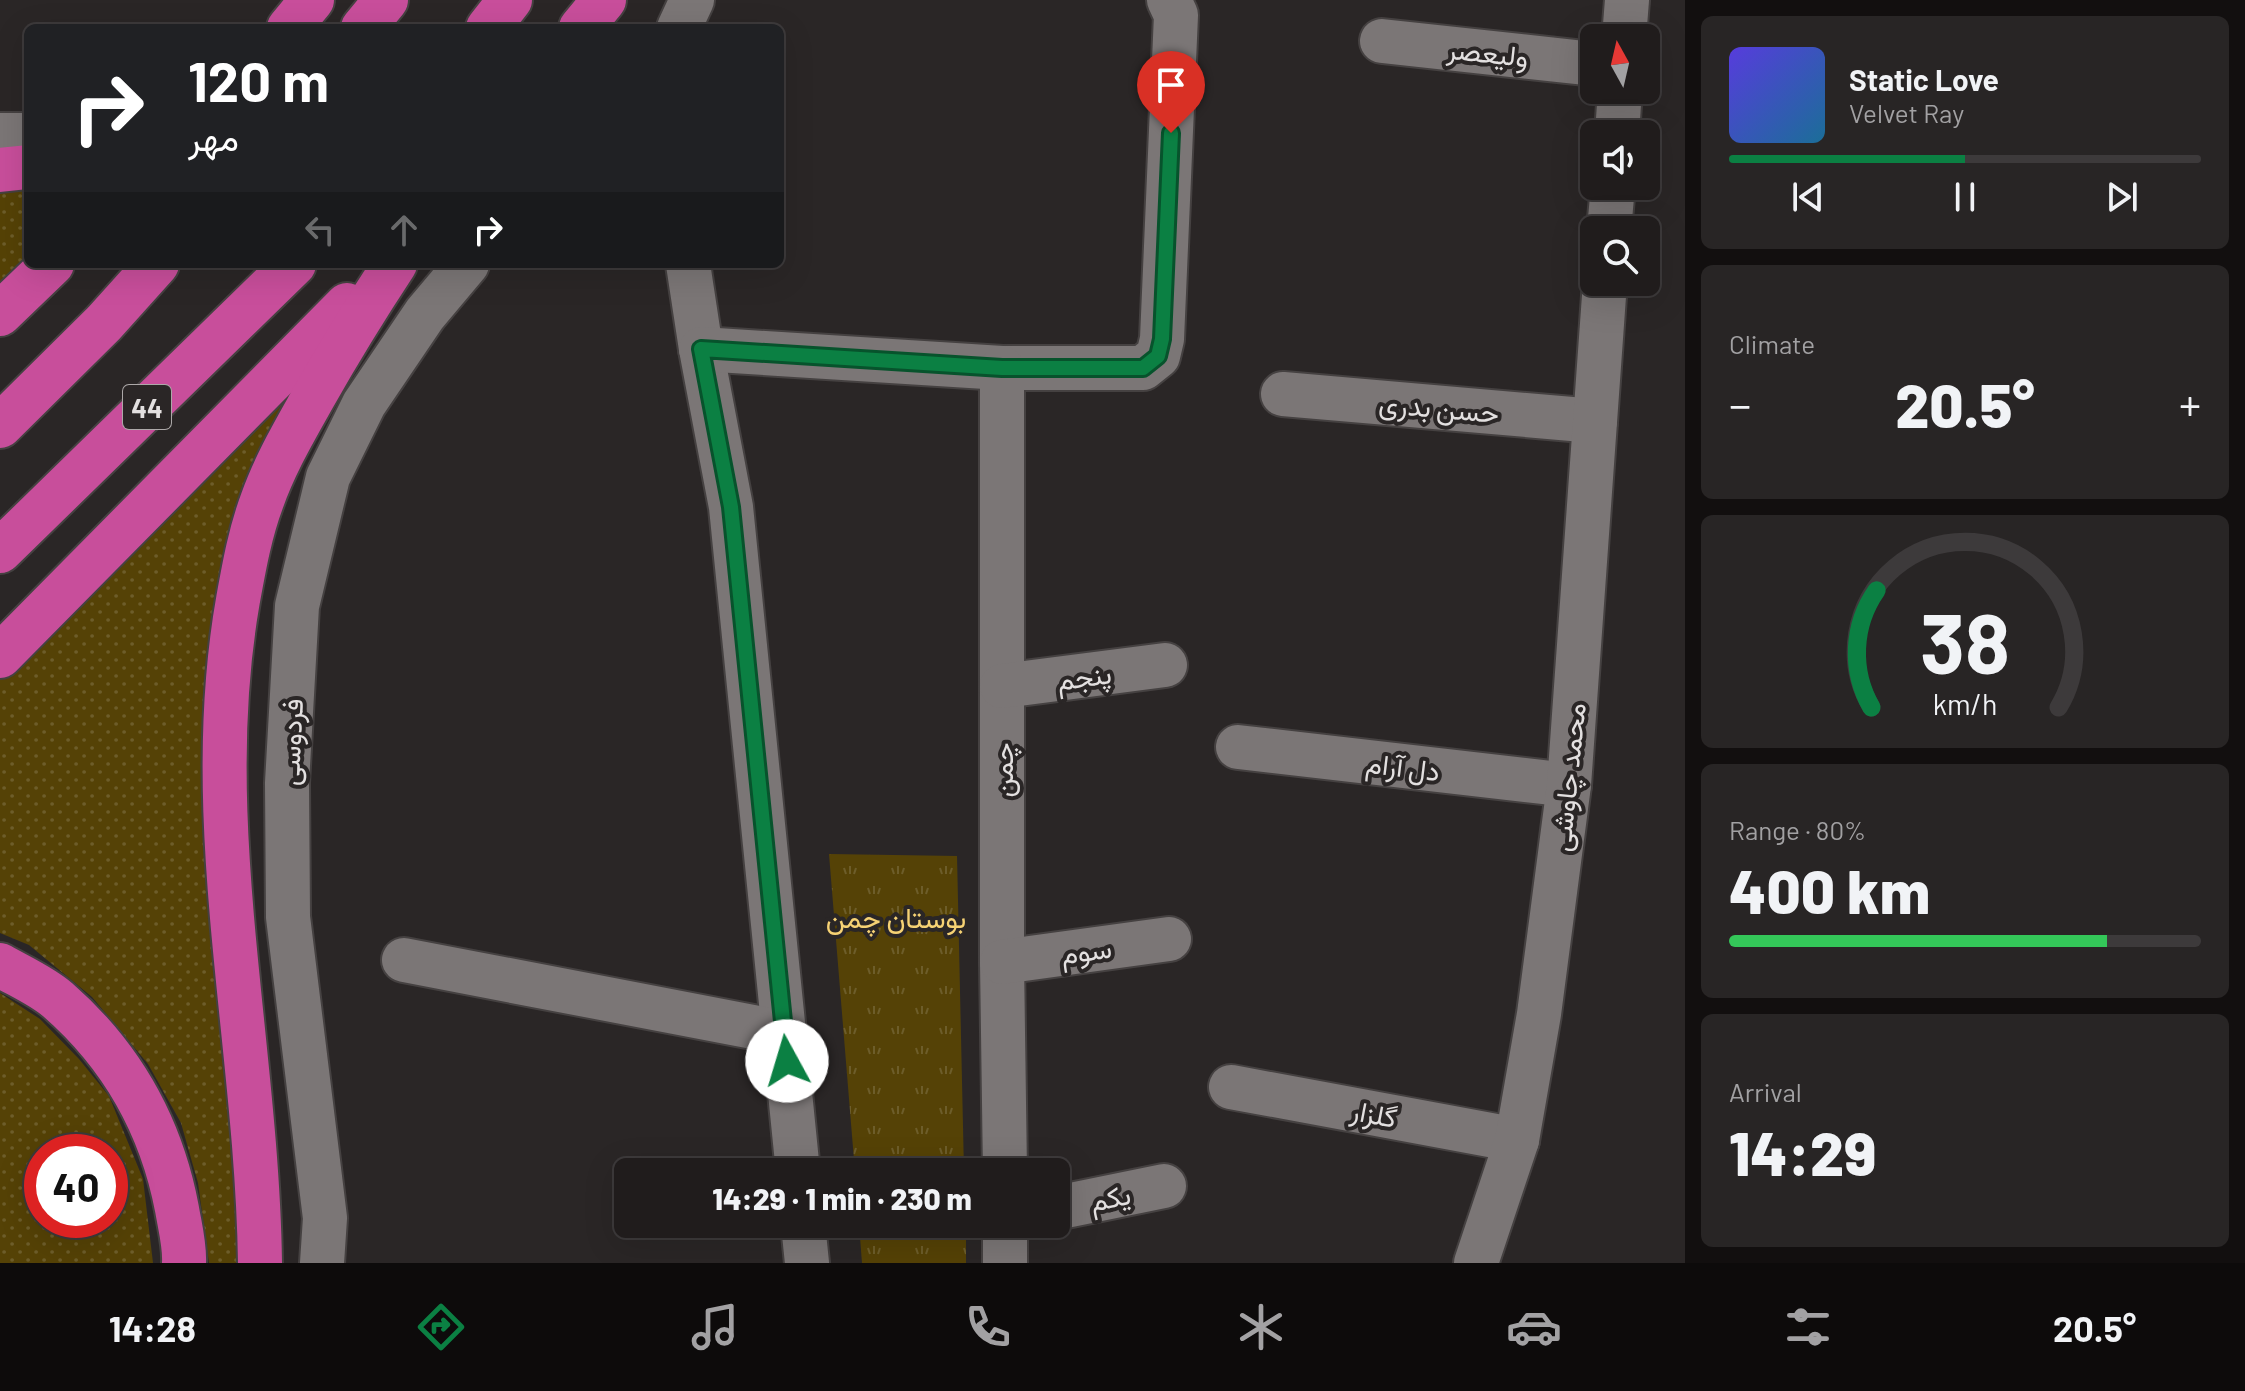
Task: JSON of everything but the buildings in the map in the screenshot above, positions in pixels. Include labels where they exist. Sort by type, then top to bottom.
[{"type":"highway","points":[[292,24],[312,0]]},
{"type":"highway","points":[[366,24],[386,0]]},
{"type":"highway","points":[[491,24],[510,0]]},
{"type":"highway","points":[[584,24],[604,0]]},
{"type":"highway","points":[[0,170],[24,167]]},
{"type":"highway","points":[[0,314],[48,268]]},
{"type":"highway","points":[[0,426],[104,323],[153,268]]},
{"type":"highway","name":"44","points":[[0,551],[290,268]]},
{"type":"highway","points":[[0,656],[337,317],[380,268]]},
{"type":"highway","points":[[260,1263],[255,1151],[225,801],[228,678],[235,620],[248,545],[278,458],[353,328],[392,268]]},
{"type":"highway","points":[[0,965],[56,998],[113,1056],[155,1129],[171,1179],[184,1263]]},
{"type":"street","points":[[681,24],[692,0]]},
{"type":"street","points":[[701,349],[1002,368],[1143,368],[1158,356],[1162,339],[1176,15],[1169,0]]},
{"type":"street","points":[[1625,24],[1627,0]]},
{"type":"street","name":"ولیعصر","points":[[1382,41],[1580,62]]},
{"type":"street","points":[[0,135],[24,135]]},
{"type":"street","name":"فردوسی","points":[[322,1263],[325,1218],[288,917],[287,783],[297,606],[328,477],[364,404],[425,314],[464,268]]},
{"type":"street","points":[[689,268],[731,507],[797,1158]]},
{"type":"street","name":"محمد چاوشی","points":[[1476,1263],[1517,1140],[1539,1014],[1569,785],[1604,296]]},
{"type":"street","name":"چمن","points":[[1002,368],[1005,1158]]},
{"type":"street","name":"حسن بدری","points":[[1283,394],[1595,421]]},
{"type":"street","name":"پنجم","points":[[1002,686],[1165,665]]},
{"type":"street","name":"دل‌ آرام","points":[[1238,747],[1569,785]]},
{"type":"street","name":"سوم","points":[[1002,962],[1169,939]]},
{"type":"street","points":[[404,960],[784,1033]]},
{"type":"street","name":"گلزار","points":[[1231,1087],[1517,1140]]},
{"type":"street","name":"یکم","points":[[1070,1205],[1164,1186]]},
{"type":"street","points":[[1005,1238],[1005,1263]]},
{"type":"green space","points":[[24,187],[24,268],[0,295],[0,190]]},
{"type":"green space","points":[[346,318],[234,530],[244,1263],[209,1263],[198,1183],[181,1123],[148,1064],[92,997],[29,945],[0,933],[0,676]]},
{"type":"green space","name":"بوستان چمن","points":[[829,854],[957,856],[964,1158],[854,1158]]},
{"type":"green space","points":[[0,993],[40,1019],[79,1059],[109,1096],[125,1134],[24,1134],[24,1238],[128,1238],[128,1142],[143,1179],[153,1263],[0,1263]]},
{"type":"green space","points":[[860,1238],[966,1238],[966,1263],[862,1263]]},
{"type":"route","points":[[787,1061],[731,507],[701,349],[1002,368],[1143,368],[1158,356],[1162,339],[1171,133]]}]
